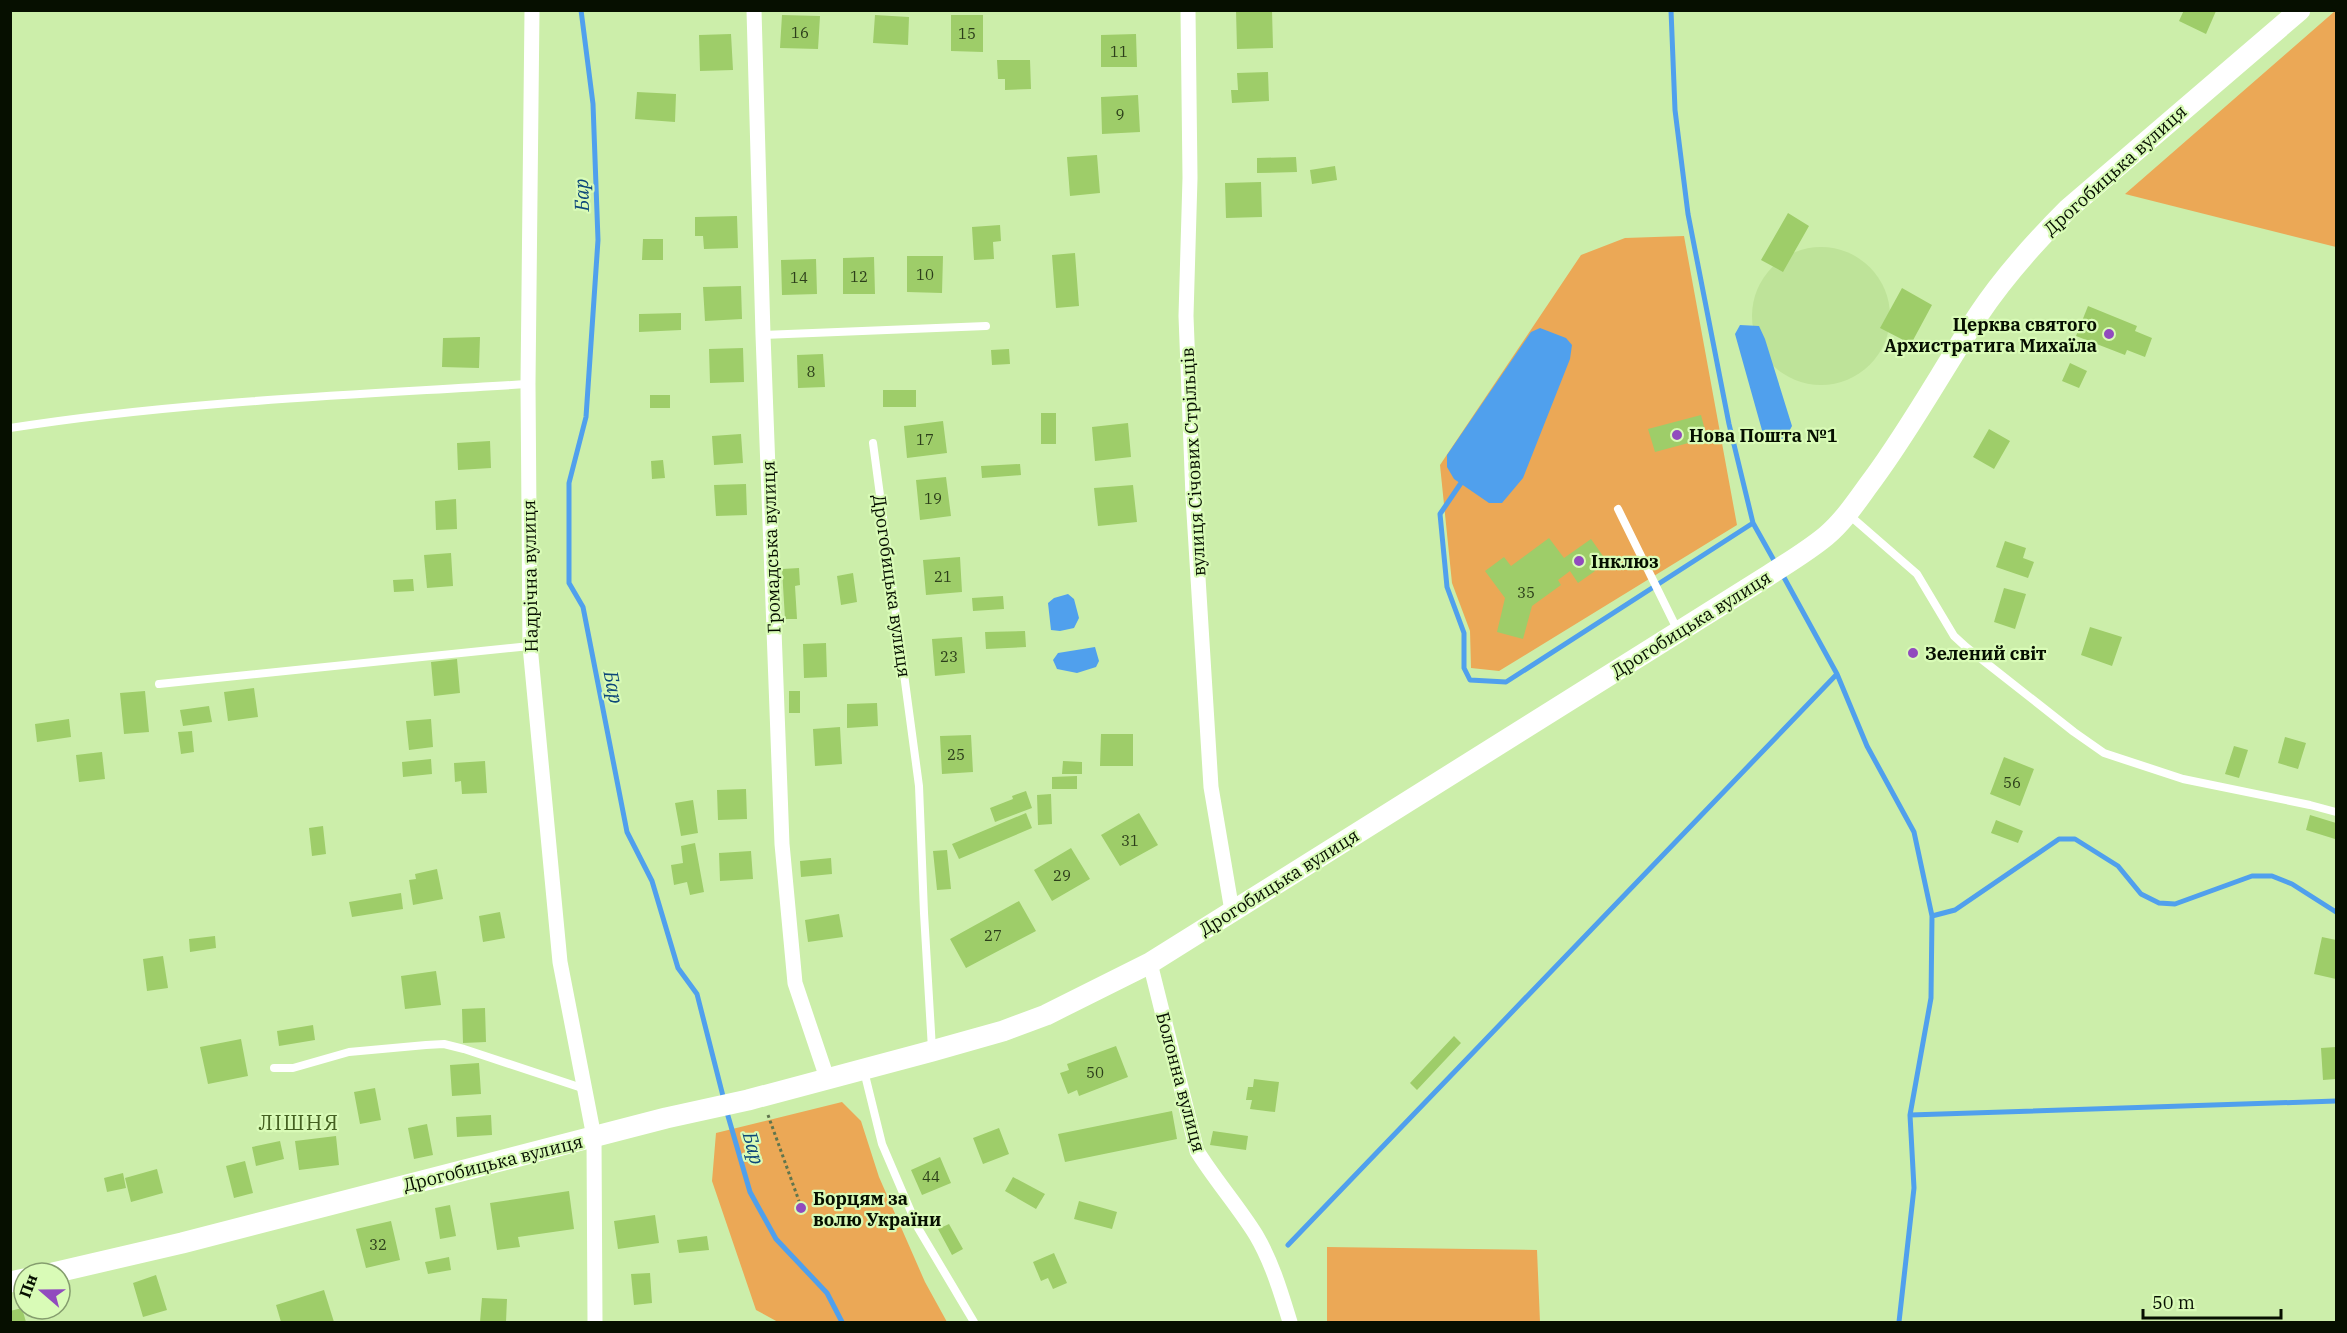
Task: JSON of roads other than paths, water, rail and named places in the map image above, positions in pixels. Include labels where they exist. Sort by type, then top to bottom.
[{"type":"main road","name":"Дрогобицька вулиця","points":[[72,1269],[182,1243],[666,1118],[754,1098],[1003,1031],[1046,1015],[1150,963],[1766,577],[1827,535],[1847,513],[1921,409],[2004,278],[2034,243],[2067,209],[2300,10]]},
{"type":"street","name":"Надрічна вулиця","points":[[532,10],[528,384],[530,646],[560,962],[594,1137],[595,1322]]},
{"type":"street","name":"Громадська вулиця","points":[[754,10],[763,335],[782,844],[795,983],[827,1078]]},
{"type":"street","name":"вулиця Січових Стрільців","points":[[1188,10],[1190,178],[1186,316],[1193,497],[1211,787],[1232,911]]},
{"type":"street","name":"Болонна вулиця","points":[[1150,963],[1197,1151],[1212,1176],[1256,1235],[1275,1276],[1290,1323]]},
{"type":"lane","points":[[763,335],[986,326]]},
{"type":"lane","points":[[10,428],[50,421],[212,405],[528,384]]},
{"type":"lane","name":"Дрогобицька вулиця","points":[[873,443],[919,786],[932,1051]]},
{"type":"lane","points":[[1618,509],[1678,632]]},
{"type":"lane","points":[[1847,513],[1917,574],[1954,636],[2104,753],[2182,779],[2337,812]]},
{"type":"lane","points":[[159,684],[530,646]]},
{"type":"lane","points":[[274,1068],[293,1068],[349,1052],[444,1044],[585,1089]]},
{"type":"lane","points":[[863,1069],[882,1144],[918,1228],[974,1323]]},
{"type":"water","points":[[1740,325],[1759,326],[1792,426],[1785,439],[1772,444],[1765,441],[1735,334]]},
{"type":"water","points":[[1540,328],[1566,338],[1572,345],[1570,359],[1523,478],[1502,503],[1489,503],[1454,479],[1447,467],[1447,455],[1531,332]]},
{"type":"water","points":[[1068,594],[1074,599],[1079,618],[1074,628],[1051,630],[1048,603],[1054,598]]},
{"type":"water","points":[[1095,647],[1099,661],[1096,667],[1077,673],[1057,669],[1053,660],[1058,653]]},
{"type":"waterway","name":"Бар","points":[[581,10],[593,104],[598,240],[586,417],[569,483],[569,583],[583,607],[627,832],[652,881],[678,968],[697,994],[724,1100]]},
{"type":"waterway","points":[[1671,10],[1675,110],[1688,214],[1729,424],[1753,523],[1776,564]]},
{"type":"waterway","points":[[1461,483],[1440,514],[1447,587],[1464,633],[1464,668],[1470,680],[1506,682],[1753,523]]},
{"type":"waterway","points":[[1781,572],[1837,674],[1867,746],[1914,832],[1932,916],[1931,998],[1910,1115],[1914,1188],[1899,1322]]},
{"type":"waterway","points":[[1288,1245],[1837,674]]},
{"type":"waterway","points":[[1932,916],[1955,910],[2059,839],[2075,839],[2118,866],[2141,894],[2159,903],[2175,904],[2252,876],[2272,876],[2292,884],[2336,912]]},
{"type":"waterway","points":[[1910,1115],[2336,1101]]},
{"type":"waterway","name":"Бар","points":[[726,1109],[750,1192],[776,1239],[827,1293],[842,1322]]},
{"type":"place","name":"Церква святого Архистратига Михаїла","points":[[2109,334]]},
{"type":"place","name":"Нова Пошта №1","points":[[1677,435]]},
{"type":"place","name":"Інклюз","points":[[1579,561]]},
{"type":"place","name":"Зелений світ","points":[[1913,653]]},
{"type":"place","name":"Борцям за волю України","points":[[801,1208]]},
{"type":"district","name":"ЛІШНЯ","points":[[299,1122]]}]
